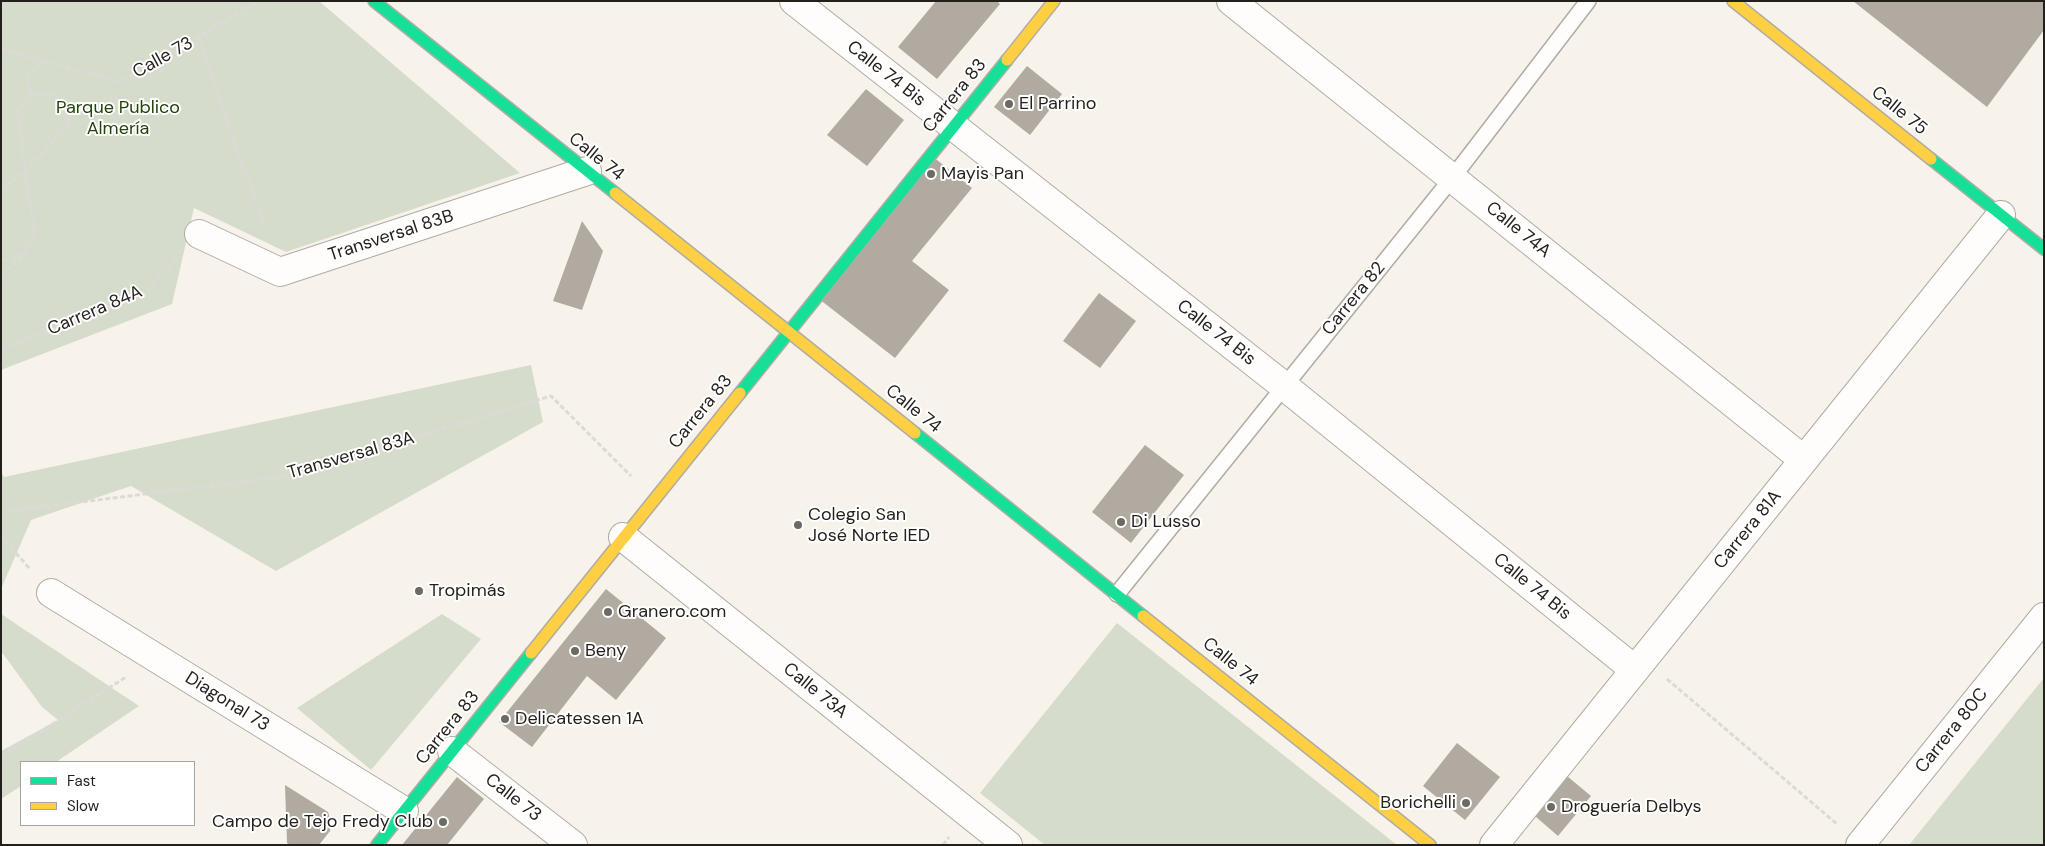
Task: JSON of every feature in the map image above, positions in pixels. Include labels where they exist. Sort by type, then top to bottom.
[{"type":"street","name":"Calle 74","points":[[374,1],[1430,845]]},
{"type":"street","name":"Calle 74 Bis","points":[[794,1],[1639,664]]},
{"type":"street","name":"Carrera 83","points":[[376,845],[1054,1]]},
{"type":"street","name":"Calle 74A","points":[[1231,1],[1804,460]]},
{"type":"street","name":"Calle 75","points":[[1733,1],[2044,249]]},
{"type":"street","name":"Transversal 83B","points":[[280,272],[587,171]]},
{"type":"street","name":"Carrera 81A","points":[[1494,845],[2001,215]]},
{"type":"street","points":[[199,234],[280,272]]},
{"type":"street","name":"Calle 73A","points":[[623,537],[1008,845]]},
{"type":"street","name":"Diagonal 73","points":[[50,593],[404,811]]},
{"type":"street","name":"Carrera 80C","points":[[1861,844],[2039,631]]},
{"type":"street","name":"Calle 73","points":[[452,751],[573,845]]},
{"type":"lane","name":"Carrera 82","points":[[1117,594],[1453,177],[1588,1]]},
{"type":"path","name":"Calle 73","points":[[1,49],[120,82],[260,1]]},
{"type":"path","points":[[199,38],[280,272]]},
{"type":"path","points":[[1,275],[25,254],[35,232],[25,172],[18,110],[31,94],[28,78],[44,60]]},
{"type":"path","points":[[1,190],[25,172],[69,124],[55,94],[31,94]]},
{"type":"path","name":"Carrera 84A","points":[[1,349],[144,293],[199,234]]},
{"type":"path","points":[[1,261],[25,254]]},
{"type":"path","name":"Transversal 83A","points":[[1,512],[289,476],[551,396],[654,499]]},
{"type":"path","points":[[1,536],[50,593]]},
{"type":"path","points":[[1,756],[156,658]]},
{"type":"path","points":[[1639,664],[1861,844]]},
{"type":"green space","name":"Parque Publico Almería","points":[[1,1],[319,1],[520,173],[286,252],[194,208],[172,304],[1,370]]},
{"type":"green space","points":[[531,365],[543,422],[276,571],[131,486],[31,520],[1,589],[1,471],[4,477]]},
{"type":"green space","points":[[1,614],[139,706],[57,761],[20,761],[20,787],[1,799],[1,751],[58,720],[42,707],[1,651]]},
{"type":"green space","points":[[442,614],[481,639],[371,770],[297,708]]},
{"type":"green space","points":[[1117,623],[1397,845],[1045,845],[980,793]]},
{"type":"green space","points":[[2043,679],[2044,845],[1909,845]]},
{"type":"building","points":[[936,1],[997,1],[1000,4],[937,79],[898,47]]},
{"type":"building","points":[[1853,1],[2044,1],[2044,30],[1987,107]]},
{"type":"building","points":[[1027,66],[1062,94],[1030,135],[994,107]]},
{"type":"building","points":[[866,89],[904,120],[867,166],[827,135]]},
{"type":"building","points":[[932,156],[972,188],[912,261],[949,290],[895,358],[819,299]]},
{"type":"building","points":[[582,221],[603,251],[582,310],[553,301]]},
{"type":"building","points":[[1099,293],[1136,321],[1100,368],[1063,341]]},
{"type":"building","points":[[1145,445],[1184,475],[1131,543],[1092,512]]},
{"type":"building","points":[[606,589],[666,638],[616,700],[587,676],[532,747],[499,722]]},
{"type":"building","points":[[1457,743],[1500,777],[1465,820],[1423,786]]},
{"type":"building","points":[[1561,771],[1591,796],[1558,836],[1528,810]]},
{"type":"building","name":"Campo de Tejo Fredy Club","points":[[457,777],[484,799],[447,845],[402,845]]},
{"type":"building","points":[[285,785],[328,812],[331,822],[330,831],[319,845],[290,845],[287,843]]},
{"type":"traffic: fast","points":[[374,1],[615,193]]},
{"type":"traffic: fast","points":[[740,393],[1007,60]]},
{"type":"traffic: fast","points":[[1931,159],[2044,249]]},
{"type":"traffic: fast","points":[[915,433],[1143,616]]},
{"type":"traffic: fast","points":[[377,845],[531,653]]},
{"type":"traffic: slow","points":[[1007,60],[1054,1]]},
{"type":"traffic: slow","points":[[1733,1],[1931,159]]},
{"type":"traffic: slow","points":[[615,193],[915,433]]},
{"type":"traffic: slow","points":[[531,653],[740,393]]},
{"type":"traffic: slow","points":[[1143,616],[1430,845]]},
{"type":"place","name":"El Parrino","points":[[1009,104]]},
{"type":"place","name":"Mayis Pan","points":[[931,174]]},
{"type":"place","name":"Di Lusso","points":[[1121,522]]},
{"type":"place","name":"Colegio San José Norte IED","points":[[798,525]]},
{"type":"place","name":"Tropimás","points":[[419,591]]},
{"type":"place","name":"Granero.com","points":[[608,612]]},
{"type":"place","name":"Beny","points":[[575,651]]},
{"type":"place","name":"Delicatessen 1A","points":[[505,719]]},
{"type":"place","name":"Borichelli","points":[[1466,803]]},
{"type":"place","name":"Droguería Delbys","points":[[1551,807]]},
{"type":"place","name":"Campo de Tejo Fredy Club","points":[[443,822]]}]
